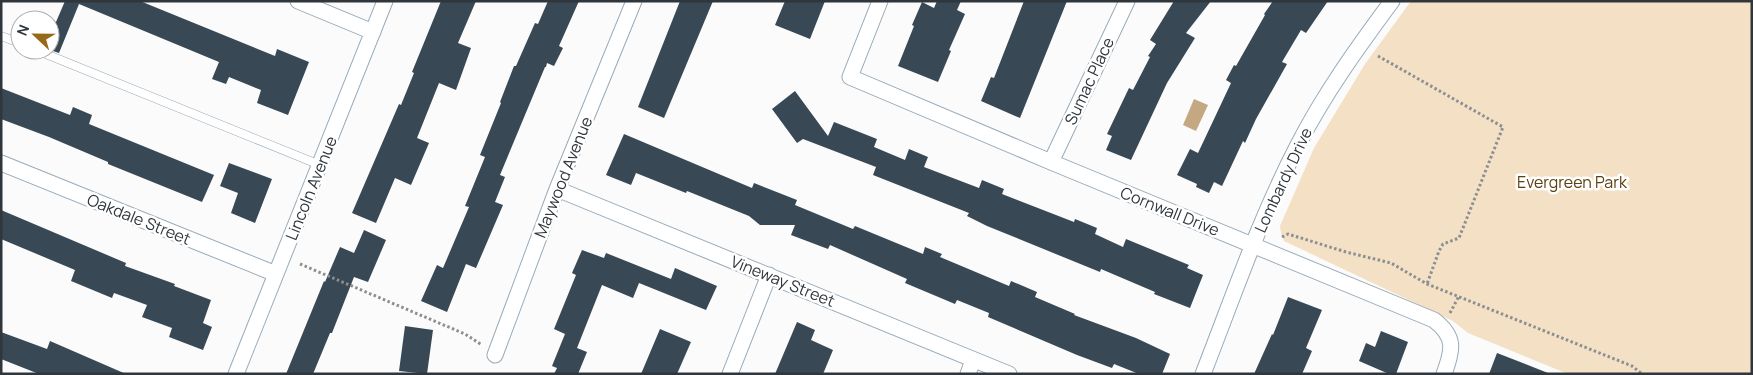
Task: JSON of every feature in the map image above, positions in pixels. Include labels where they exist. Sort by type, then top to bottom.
[{"type":"street","points":[[298,1],[373,32]]},
{"type":"street","name":"Lincoln Avenue","points":[[236,374],[385,1]]},
{"type":"street","name":"Maywood Avenue","points":[[495,354],[557,189],[634,1]]},
{"type":"street","name":"Cornwall Drive","points":[[880,1],[850,77],[1434,320],[1443,327],[1451,342],[1451,350],[1444,374]]},
{"type":"street","name":"Sumac Place","points":[[1051,162],[1127,1]]},
{"type":"street","name":"Lombardy Drive","points":[[1203,374],[1287,167],[1311,120],[1342,70],[1392,1]]},
{"type":"street","name":"Oakdale Street","points":[[1,163],[276,274]]},
{"type":"street","name":"Vineway Street","points":[[557,189],[769,275],[970,367],[1009,374]]},
{"type":"street","points":[[730,374],[769,275]]},
{"type":"lane","points":[[60,60],[320,165]]},
{"type":"path","points":[[1378,56],[1503,127],[1459,238],[1444,244],[1439,250],[1427,284]]},
{"type":"path","points":[[1282,237],[1288,234],[1346,252],[1391,263],[1427,284],[1632,366],[1642,374]]},
{"type":"path","points":[[300,264],[465,334],[495,354]]},
{"type":"green space","name":"Evergreen Park","points":[[1411,1],[1752,1],[1752,374],[1568,374],[1468,333],[1453,321],[1284,241],[1280,226],[1314,148],[1365,64]]},
{"type":"shaded area","points":[[1194,99],[1208,105],[1196,131],[1183,125]]},
{"type":"building","points":[[65,1],[140,1],[275,56],[277,49],[309,62],[288,115],[257,103],[261,90],[229,77],[226,84],[212,79],[219,62],[79,4],[60,51],[60,13]]},
{"type":"building","points":[[441,1],[476,1],[458,43],[471,48],[456,90],[439,83],[417,138],[429,143],[411,185],[395,178],[376,223],[352,213],[399,104],[401,105],[414,73],[412,72]]},
{"type":"building","points":[[548,1],[579,1],[559,46],[563,48],[554,66],[547,63],[545,67],[500,175],[505,177],[495,202],[503,205],[476,268],[466,264],[447,312],[421,301],[437,265],[443,268],[469,207],[465,206],[485,157],[480,155],[500,102],[514,66],[516,66],[535,23],[538,24]]},
{"type":"building","points":[[680,1],[713,1],[664,118],[638,107]]},
{"type":"building","points":[[785,1],[825,1],[810,39],[775,25]]},
{"type":"building","points":[[937,1],[961,1],[957,10],[965,14],[949,50],[951,51],[938,82],[898,66],[922,2],[934,8]]},
{"type":"building","points":[[1024,1],[1067,1],[1020,118],[981,101],[991,77],[994,78]]},
{"type":"building","points":[[1174,1],[1211,1],[1186,33],[1195,38],[1167,83],[1131,160],[1106,150],[1112,136],[1107,134],[1129,88],[1133,90],[1150,57],[1148,56],[1156,44],[1150,40]]},
{"type":"building","points":[[1273,1],[1328,1],[1306,33],[1301,30],[1282,62],[1287,64],[1256,119],[1245,143],[1243,141],[1222,186],[1214,182],[1209,193],[1196,187],[1197,184],[1177,175],[1190,149],[1198,153],[1231,83],[1226,80]]},
{"type":"building","points":[[1,88],[70,115],[73,107],[92,115],[89,124],[214,175],[202,202],[108,164],[108,162],[49,137],[1,119]]},
{"type":"building","points":[[795,91],[828,136],[834,122],[877,139],[874,147],[905,160],[909,149],[928,157],[924,167],[979,188],[982,180],[1004,189],[1002,194],[1074,222],[1075,219],[1097,228],[1095,234],[1123,247],[1126,239],[1189,265],[1187,268],[1203,275],[1190,308],[1154,294],[1155,292],[1101,269],[1100,272],[987,226],[967,216],[969,213],[873,175],[876,167],[803,139],[797,143],[772,109]]},
{"type":"building","points":[[624,134],[752,188],[754,183],[797,200],[795,205],[853,229],[855,226],[923,254],[925,247],[942,254],[940,257],[1009,286],[1011,281],[1037,292],[1035,297],[1074,315],[1136,338],[1170,354],[1162,374],[1139,374],[1114,364],[1112,368],[1077,355],[988,317],[989,313],[957,300],[955,304],[905,283],[907,279],[830,245],[828,249],[791,235],[795,225],[760,225],[749,216],[636,173],[631,185],[606,175]]},
{"type":"building","points":[[229,163],[272,179],[255,223],[231,213],[238,193],[220,186]]},
{"type":"building","points":[[1,210],[126,263],[125,266],[175,284],[174,286],[211,300],[203,323],[212,327],[203,350],[169,337],[172,328],[142,317],[147,305],[114,293],[112,298],[71,281],[75,270],[1,239]]},
{"type":"building","points":[[364,230],[386,240],[368,282],[354,277],[332,333],[330,333],[313,374],[286,374],[340,247],[354,253]]},
{"type":"building","points":[[582,250],[604,258],[606,253],[671,279],[675,268],[717,286],[706,310],[639,283],[633,298],[602,285],[577,348],[587,352],[578,374],[554,374],[557,368],[552,366],[565,334],[554,329],[576,275],[572,273]]},
{"type":"building","points":[[1288,297],[1322,310],[1306,348],[1312,351],[1302,374],[1254,374],[1273,335]]},
{"type":"building","points":[[797,322],[815,330],[811,340],[833,350],[823,374],[775,374]]},
{"type":"building","points":[[405,326],[433,330],[427,374],[399,371]]},
{"type":"building","points":[[660,329],[691,342],[677,374],[641,374]]},
{"type":"building","points":[[1381,331],[1408,342],[1396,374],[1389,374],[1359,361],[1366,343],[1375,347]]},
{"type":"building","points":[[1,332],[47,349],[50,341],[126,374],[39,374],[1,359]]},
{"type":"building","points":[[1497,353],[1548,373],[1548,374],[1489,374]]}]
